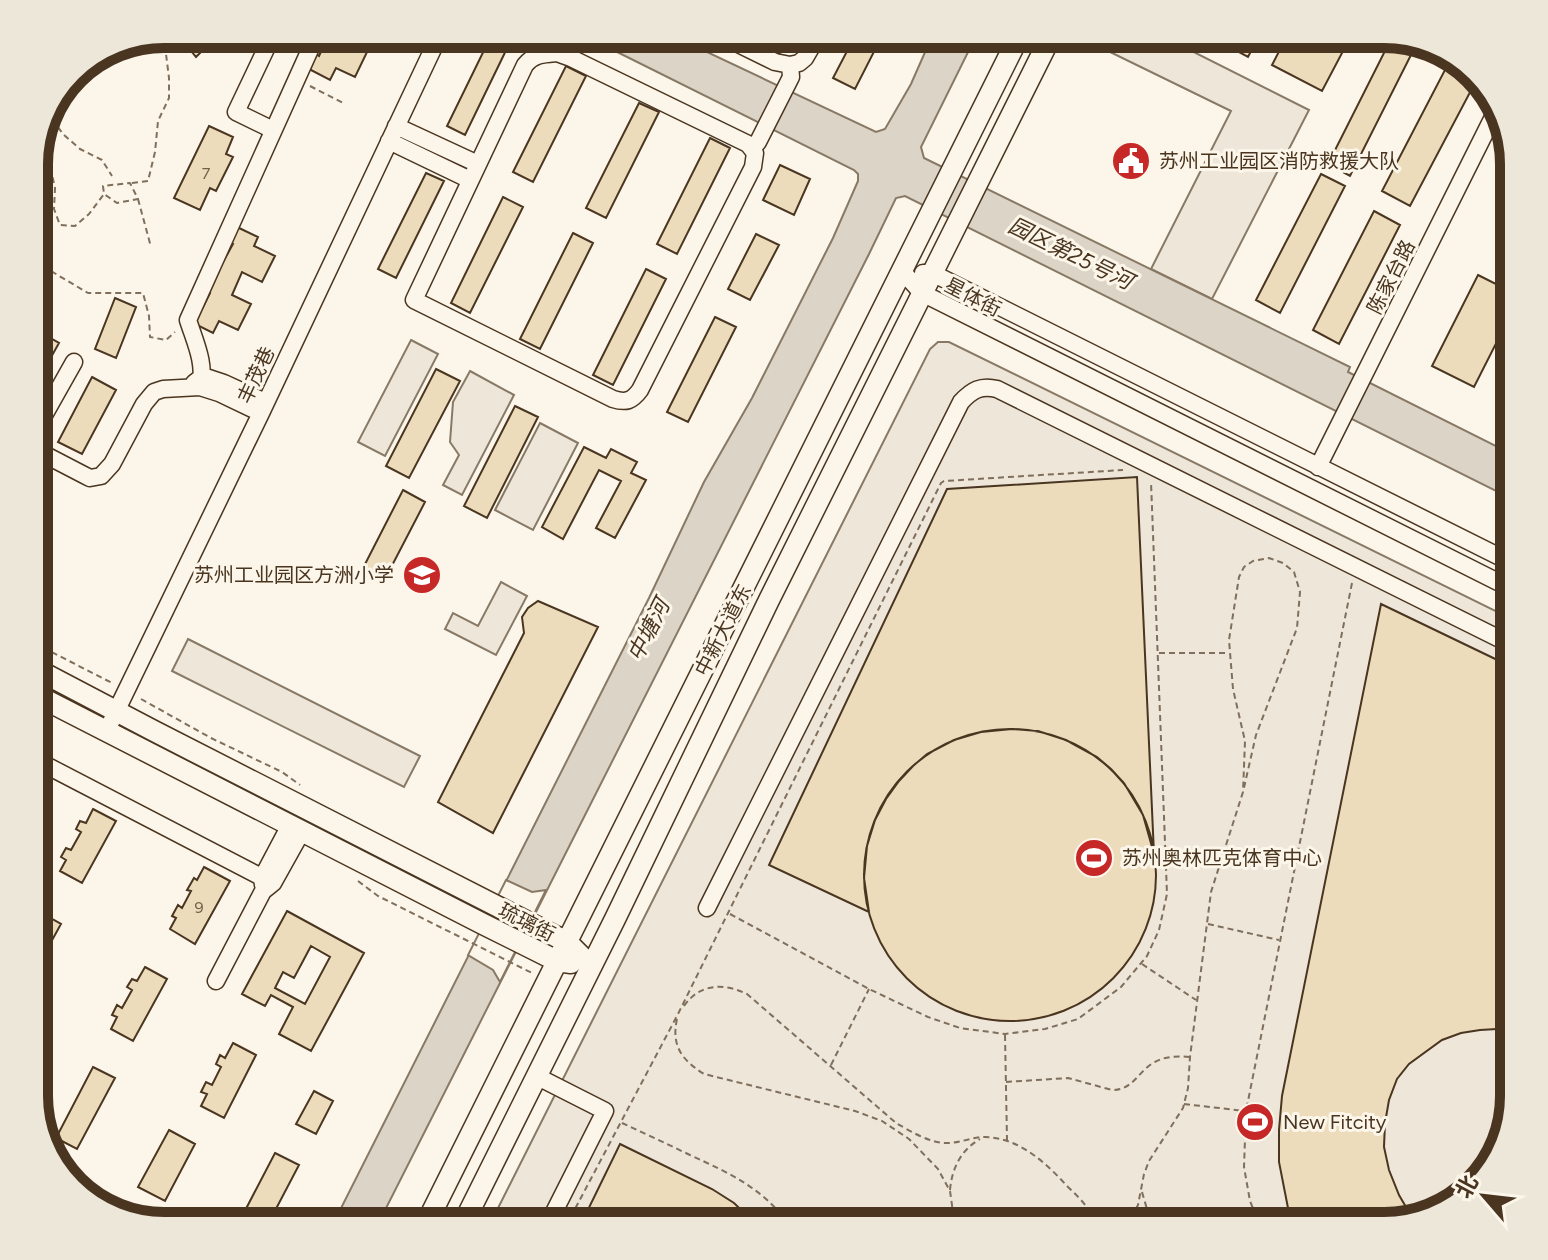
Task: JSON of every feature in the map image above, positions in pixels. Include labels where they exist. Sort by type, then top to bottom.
[{"type":"main road","name":"中新大道东","points":[[432,1212],[1013,48]]},
{"type":"main road","name":"中新大道东","points":[[469,1212],[1045,48]]},
{"type":"main road","name":"琉璃街","points":[[48,675],[529,923],[562,952]]},
{"type":"main road","name":"琉璃街","points":[[48,701],[483,924],[520,942],[562,952],[591,966]]},
{"type":"street","points":[[266,48],[236,112],[273,130]]},
{"type":"street","points":[[197,383],[201,362],[188,320],[311,48]]},
{"type":"street","name":"丰茂巷","points":[[106,731],[433,48]]},
{"type":"street","points":[[746,48],[775,62],[790,65],[799,63],[811,48]]},
{"type":"street","points":[[557,53],[571,58],[752,148],[755,153],[753,167],[640,390],[627,402],[613,399],[414,300],[531,58],[557,53]]},
{"type":"street","points":[[752,148],[765,130],[787,86],[791,77],[790,65]]},
{"type":"street","name":"陈家台路","points":[[1318,467],[1491,121]]},
{"type":"street","points":[[393,134],[478,164]]},
{"type":"street","points":[[393,134],[470,180]]},
{"type":"street","name":"星体街","points":[[902,271],[932,273],[1500,557]]},
{"type":"street","name":"星体街","points":[[902,271],[922,293],[1500,583]]},
{"type":"street","points":[[48,408],[74,362]]},
{"type":"street","points":[[48,456],[90,478],[101,476],[112,464],[149,396],[163,389],[197,383],[224,383],[263,407]]},
{"type":"street","points":[[707,908],[961,402],[974,390],[997,389],[1500,639]]},
{"type":"street","points":[[48,767],[266,884]]},
{"type":"street","points":[[216,981],[296,828]]},
{"type":"street","points":[[536,1076],[605,1111],[554,1212]]},
{"type":"path","points":[[48,167],[55,188],[54,209],[60,225],[75,226],[89,214],[104,194],[103,186],[148,181],[158,121],[169,98],[165,48]]},
{"type":"path","points":[[297,79],[345,104]]},
{"type":"path","points":[[56,124],[80,149],[102,160],[112,176]]},
{"type":"path","points":[[130,183],[138,199],[151,247]]},
{"type":"path","points":[[104,194],[117,203],[138,199]]},
{"type":"path","points":[[48,269],[88,293],[143,293],[150,337],[166,340],[188,320]]},
{"type":"path","points":[[573,1212],[729,913],[941,483],[1128,470]]},
{"type":"path","points":[[729,913],[869,989],[928,1017],[960,1028],[1005,1034],[1045,1029],[1078,1019],[1121,987],[1147,956],[1159,930],[1167,894],[1151,480]]},
{"type":"path","points":[[1134,1212],[1149,1161],[1184,1104],[1211,892],[1243,792],[1256,735],[1297,628],[1300,592],[1294,572],[1283,563],[1269,558],[1253,561],[1244,567],[1239,577],[1229,640],[1233,689],[1245,741],[1243,792]]},
{"type":"path","points":[[1254,1212],[1244,1167],[1246,1111],[1352,582]]},
{"type":"path","points":[[48,650],[211,738],[282,772],[307,790]]},
{"type":"path","points":[[1158,653],[1230,653]]},
{"type":"path","points":[[1207,924],[1279,940]]},
{"type":"path","points":[[474,944],[510,962]]},
{"type":"path","points":[[1141,963],[1197,1001]]},
{"type":"path","points":[[950,1191],[938,1169],[909,1139],[882,1121],[855,1111],[704,1074],[688,1064],[676,1042],[678,1014],[690,997],[703,989],[718,986],[747,994],[883,1113],[908,1130],[947,1144],[984,1137],[1007,1141],[1045,1163],[1091,1212]]},
{"type":"path","points":[[831,1066],[869,989]]},
{"type":"path","points":[[1005,1034],[1007,1141]]},
{"type":"path","points":[[1006,1082],[1068,1078],[1118,1090],[1127,1088],[1153,1063],[1163,1058],[1190,1057]]},
{"type":"path","points":[[1184,1104],[1246,1111]]},
{"type":"path","points":[[621,1122],[739,1178],[780,1212]]},
{"type":"path","points":[[953,1212],[950,1191],[953,1171],[968,1147],[984,1137]]},
{"type":"path","points":[[1142,1191],[1148,1212]]},
{"type":"shaded area","points":[[1110,48],[1186,48],[1309,110],[1212,299],[1151,269],[1231,111],[1108,51]]},
{"type":"shaded area","points":[[411,340],[438,354],[385,456],[358,442]]},
{"type":"shaded area","name":"苏州奥林匹克体育中心","points":[[938,342],[949,342],[1500,613],[1498,1118],[1483,1156],[1444,1156],[1444,1194],[1435,1200],[1406,1210],[1384,1212],[496,1212],[930,349]]},
{"type":"shaded area","points":[[470,371],[514,395],[462,495],[443,485],[459,455],[450,442],[453,402]]},
{"type":"shaded area","points":[[540,423],[578,443],[533,530],[495,510]]},
{"type":"shaded area","points":[[501,582],[527,596],[496,655],[445,629],[453,613],[478,626]]},
{"type":"shaded area","points":[[188,639],[420,756],[404,787],[172,671]]},
{"type":"water","points":[[609,48],[699,48],[876,132],[885,129],[911,84],[927,48],[970,48],[921,147],[924,158],[1350,367],[1348,372],[1500,448],[1500,493],[905,196],[896,198],[384,1212],[339,1212],[649,598],[704,482],[752,398],[833,238],[858,181],[854,170]]},
{"type":"pier","points":[[506,880],[532,892],[546,890],[500,982],[493,970],[468,955]]},
{"type":"building","points":[[189,48],[205,48],[196,57]]},
{"type":"building","points":[[323,48],[368,50],[355,77],[336,68],[330,80],[309,69],[316,54],[319,56]]},
{"type":"building","points":[[485,48],[507,48],[465,135],[447,126]]},
{"type":"building","points":[[765,48],[782,48],[779,55]]},
{"type":"building","points":[[849,48],[876,48],[855,89],[833,78]]},
{"type":"building","points":[[1231,48],[1253,48],[1248,57]]},
{"type":"building","points":[[1281,48],[1345,48],[1322,91],[1272,65]]},
{"type":"building","points":[[1386,48],[1412,52],[1350,176],[1328,164]]},
{"type":"building","points":[[566,66],[586,76],[533,182],[513,172]]},
{"type":"building","points":[[1446,67],[1472,89],[1410,206],[1382,191]]},
{"type":"building","points":[[639,103],[659,112],[606,218],[586,208]]},
{"type":"building","points":[[209,126],[233,137],[226,154],[233,157],[216,191],[210,188],[200,210],[174,198]]},
{"type":"building","points":[[710,138],[730,148],[677,254],[657,244]]},
{"type":"building","points":[[780,165],[810,179],[794,215],[763,200]]},
{"type":"building","points":[[426,173],[444,181],[396,278],[378,269]]},
{"type":"building","points":[[1321,174],[1345,186],[1280,313],[1256,300]]},
{"type":"building","points":[[503,197],[523,207],[470,313],[451,303]]},
{"type":"building","points":[[1374,211],[1400,225],[1339,344],[1313,330]]},
{"type":"building","points":[[237,227],[258,237],[254,246],[275,256],[262,282],[242,272],[232,295],[251,304],[238,330],[219,321],[213,333],[191,322],[210,293],[207,291],[233,244],[229,242]]},
{"type":"building","points":[[573,233],[593,243],[540,349],[520,339]]},
{"type":"building","points":[[756,234],[779,245],[750,300],[728,289]]},
{"type":"building","points":[[646,269],[666,279],[613,385],[593,375]]},
{"type":"building","points":[[1478,275],[1500,286],[1500,336],[1474,387],[1432,366]]},
{"type":"building","points":[[115,298],[136,307],[116,358],[95,349]]},
{"type":"building","points":[[715,317],[736,327],[688,422],[667,412]]},
{"type":"building","points":[[48,337],[59,343],[48,363]]},
{"type":"building","points":[[436,369],[460,381],[409,478],[386,466]]},
{"type":"building","points":[[92,377],[116,390],[82,454],[58,442]]},
{"type":"building","points":[[515,406],[538,417],[487,518],[464,506]]},
{"type":"building","points":[[584,447],[606,458],[611,449],[637,462],[631,473],[646,480],[615,538],[596,528],[621,481],[599,470],[563,539],[542,527]]},
{"type":"building","points":[[1137,477],[1154,854],[1143,815],[1124,783],[1111,769],[1097,757],[1066,740],[1038,731],[1012,729],[981,732],[954,740],[927,754],[899,781],[875,820],[867,846],[864,878],[869,912],[769,865],[947,489]]},
{"type":"building","points":[[403,490],[425,502],[384,581],[362,570]]},
{"type":"building","points":[[538,601],[598,627],[493,833],[438,802],[524,633],[522,617]]},
{"type":"building","points":[[1381,604],[1500,661],[1500,1029],[1461,1033],[1442,1040],[1409,1064],[1397,1079],[1389,1100],[1384,1147],[1389,1170],[1408,1210],[1289,1212],[1279,1162],[1282,1096]]},
{"type":"building","points":[[1010,729],[1038,732],[1066,740],[1091,754],[1113,772],[1131,794],[1145,819],[1153,847],[1156,875],[1153,903],[1145,931],[1131,956],[1113,978],[1091,996],[1066,1010],[1038,1018],[1010,1021],[982,1018],[954,1010],[929,996],[907,978],[889,956],[875,931],[867,903],[864,875],[867,847],[875,819],[889,794],[907,772],[929,754],[954,740],[982,732]]},
{"type":"building","points":[[93,809],[116,821],[82,883],[60,871],[66,860],[61,857],[66,848],[71,850],[81,832],[76,829],[80,821],[86,823]]},
{"type":"building","points":[[204,867],[230,881],[195,944],[170,929],[178,905],[182,908],[191,891],[187,890]]},
{"type":"building","points":[[287,911],[364,953],[311,1051],[279,1034],[293,1007],[271,995],[265,1006],[242,994]],"holes":[[[311,946],[330,957],[305,1004],[275,988],[283,972],[294,978]]]},
{"type":"building","points":[[48,917],[61,924],[48,948]]},
{"type":"building","points":[[145,967],[167,979],[133,1041],[111,1029],[117,1017],[112,1015],[117,1005],[122,1008],[132,990],[127,987],[132,979],[137,981]]},
{"type":"building","points":[[233,1043],[256,1055],[224,1118],[201,1106],[207,1094],[201,1092],[206,1082],[212,1085],[221,1067],[216,1064],[220,1055],[225,1058]]},
{"type":"building","points":[[93,1067],[115,1078],[77,1149],[56,1137]]},
{"type":"building","points":[[314,1091],[333,1101],[316,1134],[296,1124]]},
{"type":"building","points":[[169,1130],[195,1144],[165,1201],[138,1187]]},
{"type":"building","points":[[620,1144],[712,1189],[743,1212],[587,1212]]},
{"type":"building","points":[[275,1153],[299,1165],[274,1212],[244,1212]]},
{"type":"place","name":"苏州工业园区消防救援大队","points":[[1131,161]]},
{"type":"place","name":"苏州工业园区方洲小学","points":[[422,575]]},
{"type":"place","name":"苏州奥林匹克体育中心","points":[[1094,858]]},
{"type":"place","name":"New Fitcity","points":[[1255,1122]]},
{"type":"water label","name":"园区第25号河","points":[[1071,253]]},
{"type":"water label","name":"中塘河","points":[[648,630]]}]
